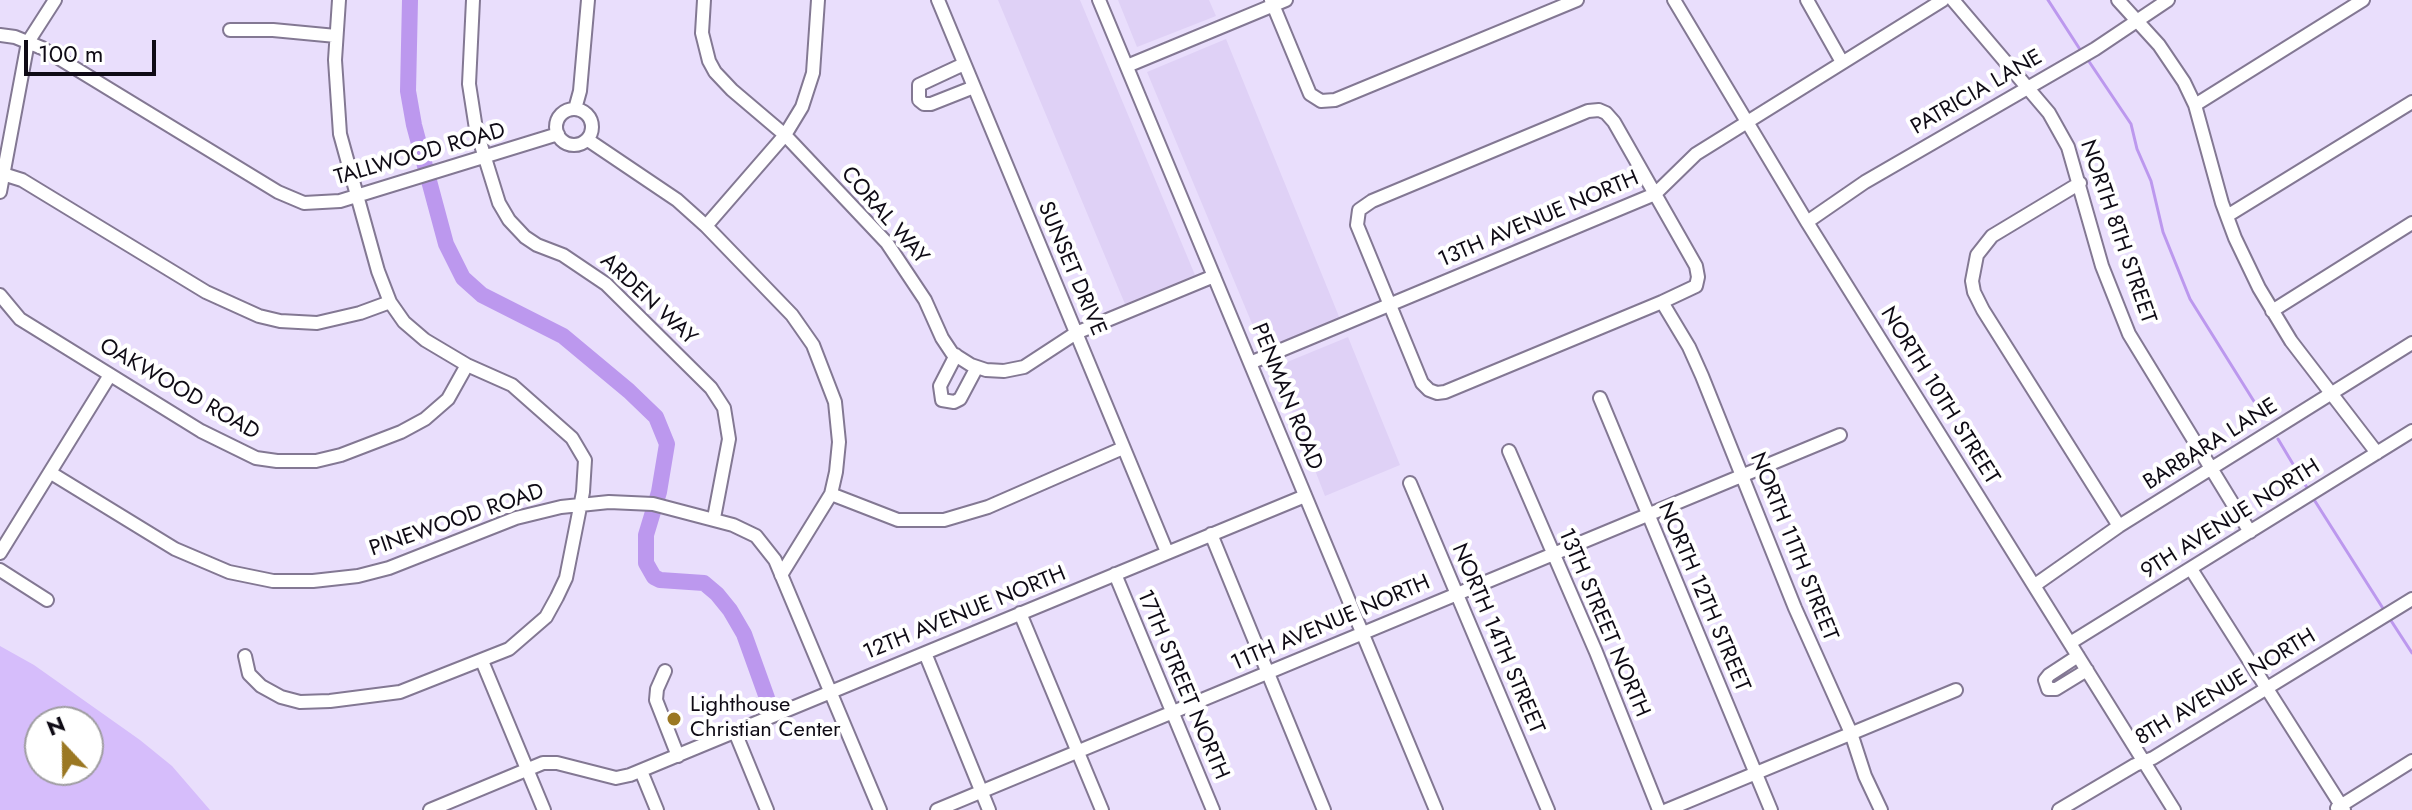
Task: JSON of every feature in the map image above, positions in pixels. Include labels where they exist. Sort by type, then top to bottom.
[{"type":"street","points":[[0,192],[28,42],[55,0]]},
{"type":"street","points":[[245,656],[249,674],[261,686],[281,697],[300,702],[400,692],[509,649],[546,617],[566,578],[586,473],[580,448],[540,408],[512,385],[467,365],[417,334],[390,302],[344,156],[338,119],[336,36],[339,0]]},
{"type":"street","name":"ARDEN WAY","points":[[473,0],[469,84],[483,158],[499,203],[517,230],[537,245],[563,255],[606,284],[711,388],[724,408],[729,439],[714,518]]},
{"type":"street","points":[[575,109],[580,91],[588,0]]},
{"type":"street","name":"CORAL WAY","points":[[704,0],[702,33],[715,72],[785,135],[887,243],[925,300],[942,338],[956,355],[977,367],[1004,371],[1024,367],[1076,333],[1214,276]]},
{"type":"street","points":[[706,226],[785,135],[802,107],[813,73],[818,0]]},
{"type":"street","name":"SUNSET DRIVE","points":[[938,0],[1167,552]]},
{"type":"street","name":"PENMAN ROAD","points":[[1099,0],[1436,810]]},
{"type":"street","points":[[1127,66],[1272,3],[1286,0]]},
{"type":"street","points":[[1272,3],[1310,94],[1321,101],[1335,100],[1577,0]]},
{"type":"street","name":"NORTH 10TH STREET","points":[[1674,0],[1807,222],[2174,810]]},
{"type":"street","points":[[1807,0],[1842,62]]},
{"type":"street","name":"13TH AVENUE NORTH","points":[[1250,363],[1655,194],[1688,160],[1943,0]]},
{"type":"street","name":"NORTH 8TH STREET","points":[[1953,0],[2056,124],[2068,147],[2102,266],[2129,334],[2250,532]]},
{"type":"street","points":[[2118,0],[2172,63],[2195,105],[2227,216],[2244,260],[2272,311],[2377,453]]},
{"type":"street","name":"PATRICIA LANE","points":[[1807,222],[1906,157],[2027,88],[2168,0]]},
{"type":"street","points":[[2195,105],[2363,0]]},
{"type":"street","points":[[230,30],[273,30],[336,36]]},
{"type":"street","name":"TALLWOOD ROAD","points":[[0,35],[28,42],[291,199],[304,203],[321,204],[356,196],[558,134]]},
{"type":"street","points":[[964,64],[919,85],[919,100],[931,104],[974,87]]},
{"type":"street","points":[[2227,216],[2412,102]]},
{"type":"street","points":[[581,110],[590,118],[592,129],[588,140],[571,145],[558,134],[557,122],[564,112],[581,110]]},
{"type":"street","points":[[1599,110],[1614,122],[1655,194],[1696,266],[1696,286],[1445,392],[1437,393],[1422,383],[1357,225],[1359,210],[1372,201],[1588,111],[1599,110]]},
{"type":"street","points":[[588,140],[677,200],[706,226],[792,315],[813,345],[825,373],[838,424],[839,442],[831,494],[781,575]]},
{"type":"street","points":[[3,174],[22,180],[206,292],[259,316],[280,321],[317,323],[390,302]]},
{"type":"street","points":[[2080,183],[1992,236],[1973,265],[1974,292],[2119,526]]},
{"type":"street","points":[[2272,311],[2412,223]]},
{"type":"street","name":"OAKWOOD ROAD","points":[[0,295],[20,319],[227,446],[256,458],[316,461],[401,432],[425,419],[448,399],[467,365]]},
{"type":"street","name":"NORTH 11TH STREET","points":[[1662,302],[1689,347],[1881,810]]},
{"type":"street","name":"BARBARA LANE","points":[[2035,585],[2119,526],[2412,343]]},
{"type":"street","points":[[956,355],[940,386],[942,400],[954,402],[960,399],[977,367]]},
{"type":"street","points":[[0,553],[110,375]]},
{"type":"street","name":"NORTH 12TH STREET","points":[[1600,398],[1771,810]]},
{"type":"street","name":"9TH AVENUE NORTH","points":[[2070,643],[2412,431]]},
{"type":"street","name":"11TH AVENUE NORTH","points":[[937,810],[1840,435]]},
{"type":"street","points":[[831,494],[898,520],[944,520],[988,507],[1123,448]]},
{"type":"street","name":"13TH STREET NORTH","points":[[1509,451],[1596,652],[1659,810]]},
{"type":"street","name":"PINEWOOD ROAD","points":[[51,473],[175,549],[229,572],[273,581],[358,576],[389,568],[516,518],[580,505],[653,504],[714,518],[756,536],[775,560],[880,810]]},
{"type":"street","name":"NORTH 14TH STREET","points":[[1410,483],[1548,810]]},
{"type":"street","name":"12TH AVENUE NORTH","points":[[430,810],[543,763],[557,763],[616,778],[641,771],[1305,496]]},
{"type":"street","points":[[1211,534],[1324,810]]},
{"type":"street","points":[[2191,569],[2339,809],[2412,761]]},
{"type":"street","points":[[0,570],[47,600]]},
{"type":"street","name":"17TH STREET NORTH","points":[[1115,574],[1213,810]]},
{"type":"street","name":"8TH AVENUE NORTH","points":[[2061,809],[2412,599]]},
{"type":"street","points":[[1020,613],[1102,810]]},
{"type":"street","points":[[925,653],[989,810]]},
{"type":"street","points":[[2078,656],[2049,675],[2045,680],[2048,689],[2056,689],[2087,670]]},
{"type":"street","points":[[482,661],[544,810]]},
{"type":"street","points":[[665,671],[656,700],[678,756]]},
{"type":"street","points":[[1667,810],[1956,690]]},
{"type":"street","points":[[735,732],[767,810]]},
{"type":"street","points":[[641,771],[657,810]]},
{"type":"shaded area","points":[[998,0],[1080,0],[1195,275],[1125,304]]},
{"type":"shaded area","points":[[1118,0],[1209,0],[1216,16],[1137,47]]},
{"type":"shaded area","points":[[1226,39],[1340,319],[1263,350],[1147,72]]},
{"type":"shaded area","points":[[1348,337],[1400,465],[1325,496],[1275,367]]},
{"type":"shaded area","points":[[0,646],[34,665],[92,706],[24,706],[24,786],[104,786],[104,715],[172,766],[210,810],[0,810]]},
{"type":"waterway","points":[[410,0],[408,91],[414,125],[446,244],[463,278],[482,295],[563,336],[656,417],[667,444],[659,492],[646,535],[646,563],[654,577],[660,580],[704,583],[717,594],[744,634],[767,698]]},
{"type":"waterway","points":[[2048,0],[2081,51]]},
{"type":"waterway","points":[[2086,57],[2131,124],[2137,149],[2151,181],[2163,232],[2190,299],[2265,419]]},
{"type":"waterway","points":[[2278,439],[2309,491]]},
{"type":"waterway","points":[[2313,498],[2384,610]]},
{"type":"waterway","points":[[2388,616],[2412,653]]},
{"type":"place","name":"Lighthouse Christian Center","points":[[674,719]]}]
